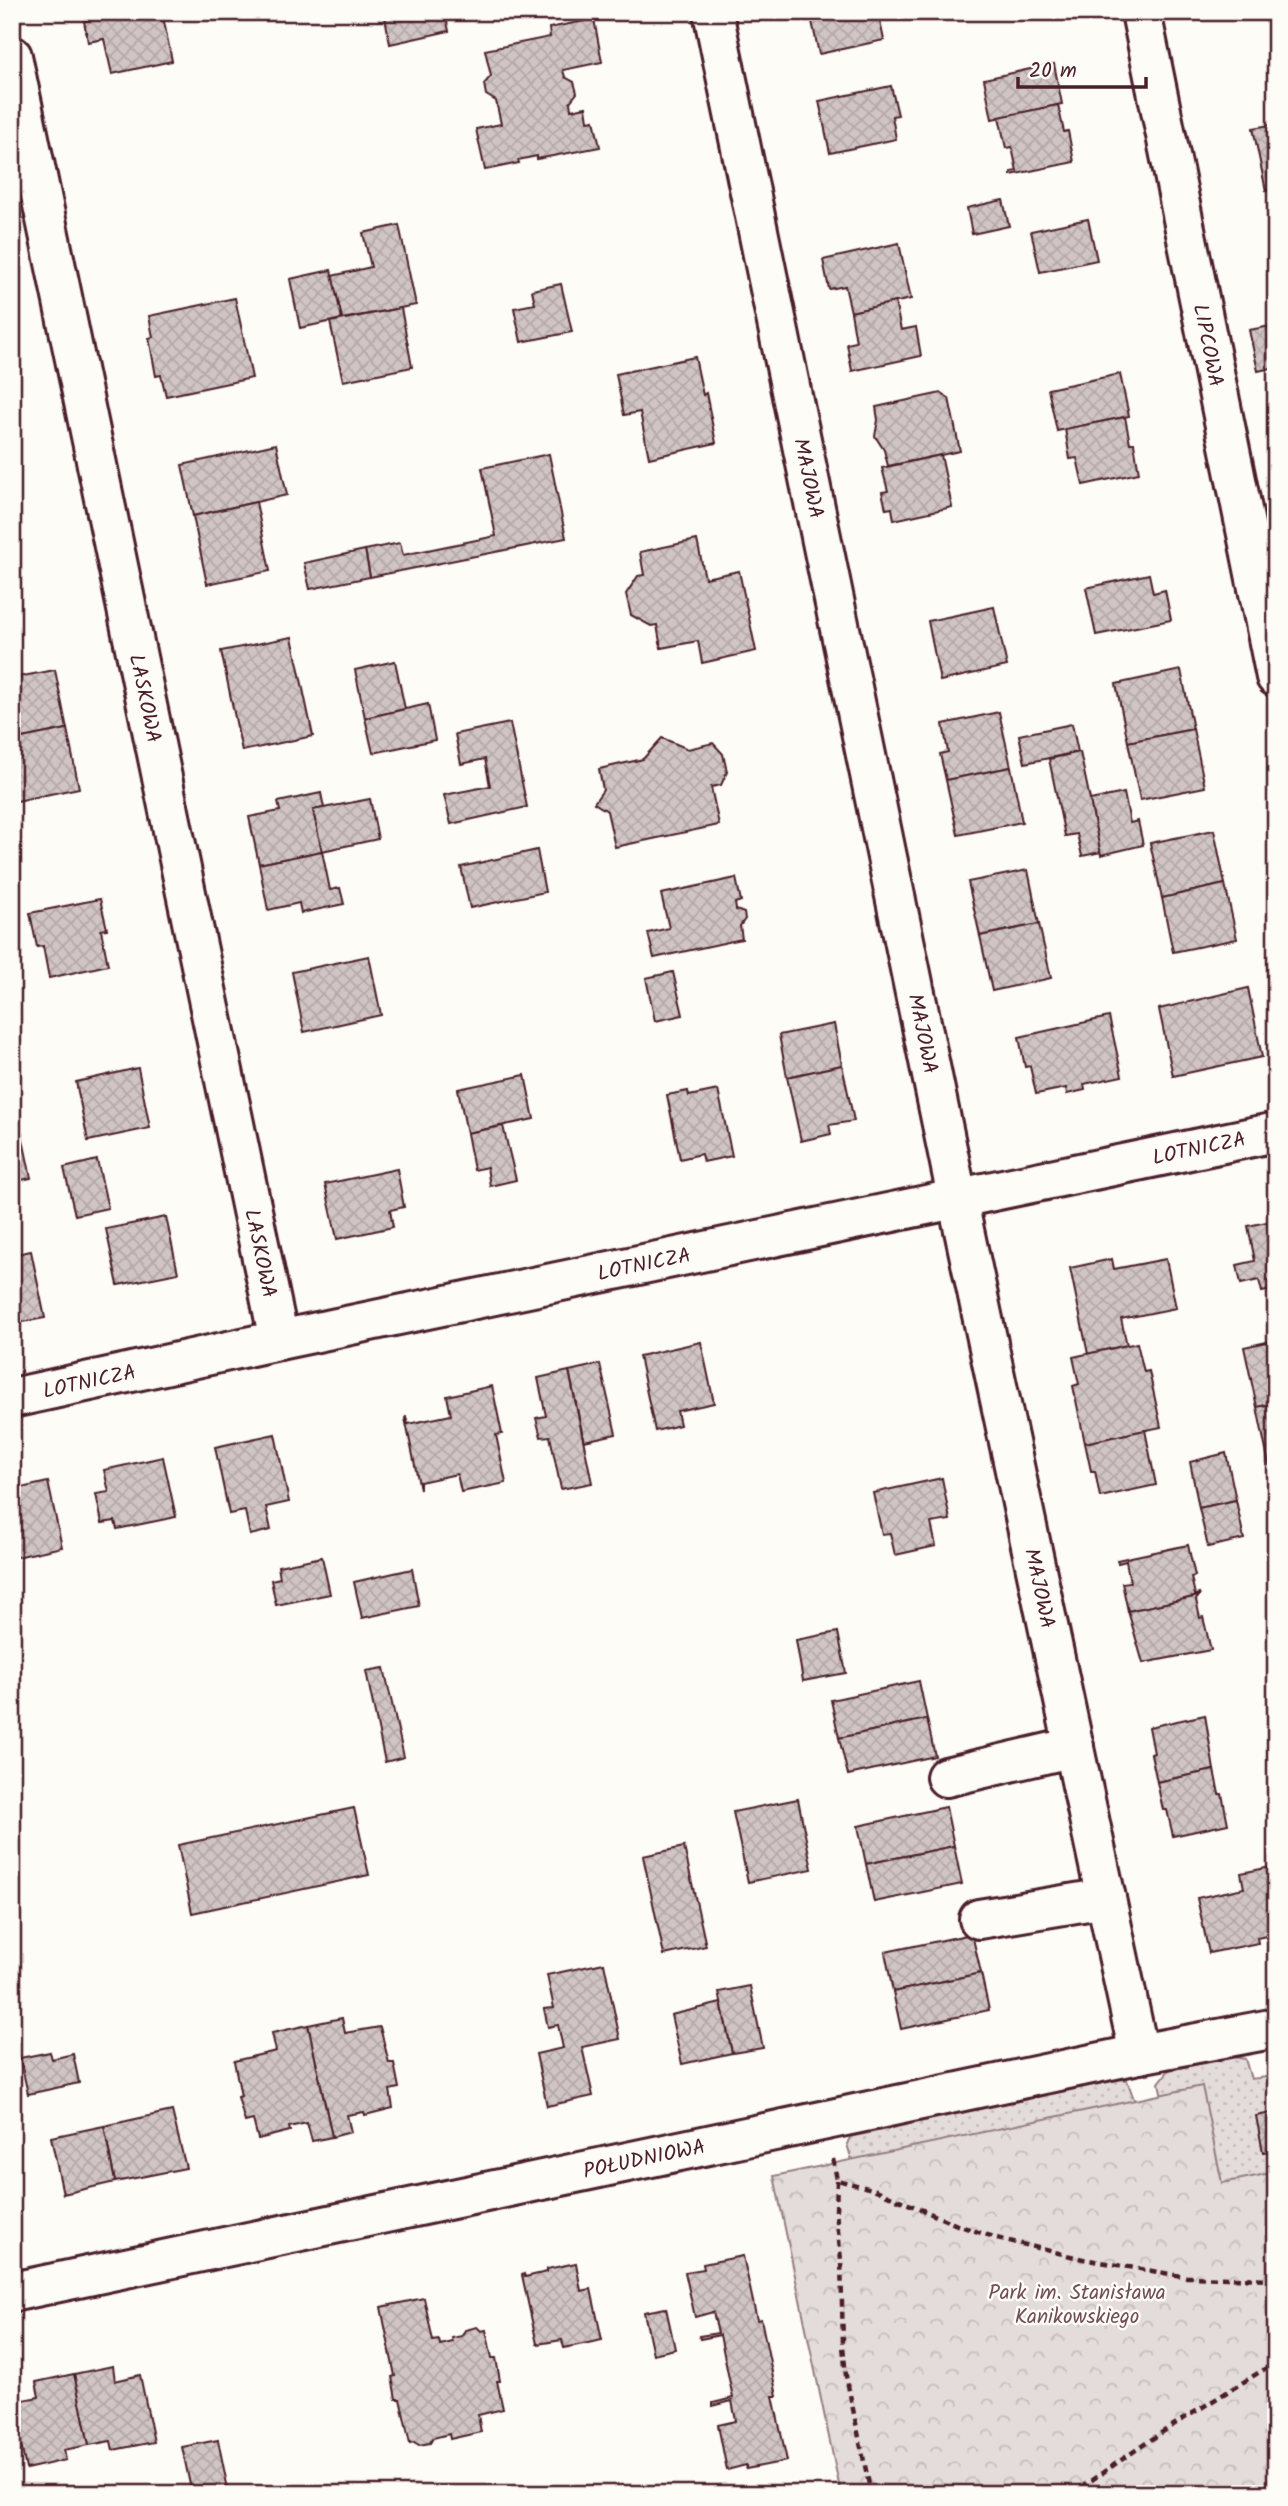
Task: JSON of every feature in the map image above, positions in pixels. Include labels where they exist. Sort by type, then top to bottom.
[{"type":"street","name":"MAJOWA","points":[[713,12],[957,1197],[1139,2054]]},
{"type":"street","name":"LIPCOWA","points":[[1141,12],[1276,677]]},
{"type":"street","name":"LASKOWA","points":[[12,56],[279,1340]]},
{"type":"street","name":"LOTNICZA","points":[[12,1398],[1276,1132]]},
{"type":"street","points":[[946,1777],[1074,1747]]},
{"type":"street","points":[[979,1919],[1106,1898]]},
{"type":"street","name":"POŁUDNIOWA","points":[[12,2292],[1139,2054],[1276,2028]]},
{"type":"path","points":[[832,2157],[837,2180],[836,2211],[846,2376],[871,2494]]},
{"type":"path","points":[[837,2180],[876,2190],[933,2215],[997,2238],[1083,2259],[1187,2277],[1276,2279]]},
{"type":"path","points":[[1071,2494],[1167,2429],[1276,2362]]},
{"type":"green space","points":[[1233,2057],[1245,2059],[1251,2079],[1276,2076],[1276,2268],[853,2164],[847,2144],[850,2137],[1119,2079],[1127,2080],[1135,2102],[1178,2170],[1159,2083],[1169,2070]]},
{"type":"green space","name":"Park im. Stanisława Kanikowskiego","points":[[1202,2086],[1222,2183],[1276,2172],[1276,2494],[841,2494],[774,2176]]},
{"type":"building","points":[[125,12],[162,12],[172,61],[112,74],[104,39],[88,42],[84,21]]},
{"type":"building","points":[[384,12],[445,12],[449,31],[390,44]]},
{"type":"building","points":[[810,12],[878,12],[884,40],[819,54]]},
{"type":"building","points":[[594,19],[602,62],[563,70],[565,77],[574,82],[577,93],[570,102],[571,110],[586,107],[588,121],[594,120],[600,147],[537,159],[537,156],[485,170],[476,129],[501,124],[496,101],[486,95],[484,84],[491,76],[485,50],[550,37],[549,28]]},
{"type":"building","points":[[1054,64],[1062,104],[992,119],[984,79]]},
{"type":"building","points":[[891,86],[898,115],[892,116],[896,139],[830,153],[819,101]]},
{"type":"building","points":[[1058,105],[1064,132],[1068,131],[1074,162],[1011,175],[1011,172],[1017,171],[1012,147],[1006,148],[999,117]]},
{"type":"building","points":[[1276,124],[1276,189],[1266,191],[1253,128]]},
{"type":"building","points":[[1003,200],[1009,226],[972,234],[967,208]]},
{"type":"building","points":[[1088,219],[1097,260],[1040,272],[1031,231]]},
{"type":"building","points":[[399,225],[416,305],[342,319],[332,276],[371,267],[363,233]]},
{"type":"building","points":[[899,243],[911,299],[851,312],[845,286],[829,289],[823,260]]},
{"type":"building","points":[[331,270],[342,319],[300,328],[290,279]]},
{"type":"building","points":[[561,284],[572,332],[521,342],[514,308],[535,304],[532,290]]},
{"type":"building","points":[[235,298],[252,378],[166,396],[161,375],[156,376],[149,338],[153,337],[149,316]]},
{"type":"building","points":[[895,302],[901,330],[916,327],[921,356],[852,371],[847,344],[856,342],[851,312]]},
{"type":"building","points":[[401,308],[412,367],[343,381],[330,322]]},
{"type":"building","points":[[1276,325],[1276,367],[1258,371],[1249,330]]},
{"type":"building","points":[[695,357],[703,395],[706,393],[716,443],[649,458],[640,412],[624,415],[616,374]]},
{"type":"building","points":[[1120,374],[1129,416],[1057,431],[1048,389]]},
{"type":"building","points":[[941,393],[949,398],[960,451],[888,466],[884,450],[875,436],[878,420],[876,407]]},
{"type":"building","points":[[1125,417],[1130,443],[1134,443],[1139,473],[1083,485],[1077,458],[1070,459],[1065,429]]},
{"type":"building","points":[[276,444],[287,495],[193,516],[182,465]]},
{"type":"building","points":[[549,454],[566,538],[370,577],[365,550],[400,543],[403,555],[496,536],[482,468]]},
{"type":"building","points":[[941,455],[952,507],[894,520],[892,508],[886,509],[882,492],[888,491],[882,468]]},
{"type":"building","points":[[256,502],[270,571],[207,584],[193,516]]},
{"type":"building","points":[[697,540],[705,578],[739,571],[756,651],[702,663],[698,641],[661,648],[657,625],[651,626],[631,615],[626,594],[638,576],[644,575],[640,552]]},
{"type":"building","points":[[365,550],[370,577],[310,589],[304,563]]},
{"type":"building","points":[[1149,574],[1153,593],[1165,590],[1171,620],[1096,635],[1086,588]]},
{"type":"building","points":[[994,607],[1007,666],[940,681],[928,621]]},
{"type":"building","points":[[292,637],[313,736],[242,751],[221,651]]},
{"type":"building","points":[[395,661],[405,709],[365,718],[355,670]]},
{"type":"building","points":[[55,670],[67,729],[12,740],[12,678]]},
{"type":"building","points":[[1181,670],[1193,729],[1128,742],[1116,684]]},
{"type":"building","points":[[428,704],[435,740],[373,753],[365,718]]},
{"type":"building","points":[[999,712],[1011,767],[946,780],[940,754],[948,752],[943,724]]},
{"type":"building","points":[[510,723],[527,807],[451,824],[444,795],[490,786],[485,759],[461,764],[455,734]]},
{"type":"building","points":[[1072,724],[1078,752],[1025,763],[1019,735]]},
{"type":"building","points":[[67,729],[79,788],[12,802],[12,740]]},
{"type":"building","points":[[1193,729],[1205,787],[1140,800],[1128,742]]},
{"type":"building","points":[[662,738],[688,749],[713,743],[723,754],[727,772],[721,785],[711,787],[719,825],[615,847],[607,811],[594,803],[603,790],[599,769],[643,759]]},
{"type":"building","points":[[1080,752],[1101,852],[1082,856],[1077,834],[1065,836],[1049,759]]},
{"type":"building","points":[[1011,767],[1022,822],[958,835],[946,780]]},
{"type":"building","points":[[321,793],[324,808],[313,810],[322,851],[259,864],[249,817],[280,811],[278,802]]},
{"type":"building","points":[[1124,793],[1130,823],[1138,821],[1143,845],[1101,855],[1090,800]]},
{"type":"building","points":[[370,799],[378,839],[322,851],[313,810]]},
{"type":"building","points":[[1214,830],[1225,884],[1162,898],[1150,843]]},
{"type":"building","points":[[537,850],[545,892],[470,908],[461,867]]},
{"type":"building","points":[[322,851],[330,890],[340,888],[344,904],[301,913],[299,903],[268,910],[259,864]]},
{"type":"building","points":[[1028,870],[1039,924],[980,936],[968,882]]},
{"type":"building","points":[[736,878],[741,901],[735,903],[736,910],[744,913],[745,919],[740,926],[742,939],[654,958],[648,933],[669,928],[661,894]]},
{"type":"building","points":[[1225,884],[1237,939],[1173,952],[1162,898]]},
{"type":"building","points":[[100,899],[107,929],[101,930],[108,965],[49,978],[43,946],[37,947],[30,913]]},
{"type":"building","points":[[1039,924],[1051,978],[992,991],[980,936]]},
{"type":"building","points":[[369,956],[381,1015],[304,1032],[292,972]]},
{"type":"building","points":[[673,972],[683,1015],[655,1021],[646,978]]},
{"type":"building","points":[[1248,988],[1262,1057],[1173,1076],[1159,1009]]},
{"type":"building","points":[[1109,1017],[1122,1076],[1084,1084],[1085,1090],[1067,1094],[1066,1088],[1036,1094],[1030,1066],[1025,1067],[1019,1037]]},
{"type":"building","points":[[834,1024],[842,1065],[787,1077],[779,1035]]},
{"type":"building","points":[[842,1065],[854,1121],[829,1125],[831,1134],[801,1141],[787,1077]]},
{"type":"building","points":[[138,1068],[150,1128],[88,1141],[76,1082]]},
{"type":"building","points":[[525,1075],[534,1119],[467,1133],[458,1089]]},
{"type":"building","points":[[718,1090],[732,1156],[703,1162],[701,1154],[680,1159],[667,1095],[688,1091],[689,1096]]},
{"type":"building","points":[[20,1125],[31,1178],[12,1182],[12,1127]]},
{"type":"building","points":[[503,1126],[516,1180],[490,1186],[487,1167],[474,1170],[467,1133]]},
{"type":"building","points":[[97,1160],[108,1208],[75,1215],[64,1168]]},
{"type":"building","points":[[397,1169],[404,1207],[390,1210],[393,1227],[337,1239],[325,1184]]},
{"type":"building","points":[[166,1217],[178,1273],[118,1285],[106,1229]]},
{"type":"building","points":[[1276,1220],[1276,1289],[1262,1292],[1259,1280],[1241,1284],[1237,1265],[1255,1261],[1248,1226]]},
{"type":"building","points":[[31,1251],[45,1318],[12,1324],[12,1255]]},
{"type":"building","points":[[1112,1259],[1114,1269],[1166,1259],[1176,1308],[1121,1319],[1127,1345],[1088,1354],[1070,1268]]},
{"type":"building","points":[[1276,1340],[1276,1403],[1257,1407],[1244,1347]]},
{"type":"building","points":[[701,1342],[714,1403],[677,1411],[680,1425],[655,1431],[639,1356]]},
{"type":"building","points":[[1137,1343],[1144,1372],[1149,1371],[1161,1427],[1085,1443],[1073,1386],[1079,1384],[1073,1357]]},
{"type":"building","points":[[600,1364],[616,1434],[584,1441],[569,1371]]},
{"type":"building","points":[[569,1371],[592,1483],[561,1489],[550,1436],[541,1437],[536,1418],[546,1416],[538,1378]]},
{"type":"building","points":[[492,1386],[502,1434],[496,1435],[506,1483],[461,1492],[457,1474],[420,1482],[420,1489],[405,1418],[408,1424],[451,1415],[447,1396]]},
{"type":"building","points":[[1276,1403],[1276,1464],[1269,1465],[1257,1407]]},
{"type":"building","points":[[1145,1430],[1156,1485],[1100,1497],[1095,1471],[1091,1471],[1085,1443]]},
{"type":"building","points":[[275,1434],[289,1502],[266,1507],[271,1530],[250,1535],[245,1511],[229,1514],[215,1447]]},
{"type":"building","points":[[1226,1453],[1236,1500],[1199,1508],[1190,1462]]},
{"type":"building","points":[[163,1457],[176,1517],[117,1529],[115,1521],[102,1523],[96,1494],[109,1492],[104,1470]]},
{"type":"building","points":[[942,1478],[950,1520],[931,1523],[936,1546],[895,1555],[890,1533],[882,1534],[873,1493]]},
{"type":"building","points":[[48,1482],[62,1547],[12,1558],[12,1490]]},
{"type":"building","points":[[1236,1500],[1244,1539],[1208,1547],[1199,1508]]},
{"type":"building","points":[[1188,1545],[1195,1576],[1191,1577],[1195,1595],[1199,1596],[1128,1611],[1122,1583],[1130,1582],[1126,1561],[1118,1563],[1117,1560]]},
{"type":"building","points":[[322,1557],[330,1594],[276,1605],[271,1580],[280,1578],[278,1566]]},
{"type":"building","points":[[412,1569],[419,1606],[362,1618],[354,1582]]},
{"type":"building","points":[[1199,1596],[1196,1600],[1200,1618],[1203,1617],[1211,1650],[1143,1663],[1128,1611]]},
{"type":"building","points":[[838,1632],[846,1673],[803,1681],[796,1640]]},
{"type":"building","points":[[384,1668],[404,1757],[385,1762],[366,1671]]},
{"type":"building","points":[[919,1681],[927,1719],[839,1738],[831,1700]]},
{"type":"building","points":[[1205,1715],[1214,1770],[1157,1782],[1149,1727]]},
{"type":"building","points":[[927,1719],[935,1756],[848,1775],[839,1738]]},
{"type":"building","points":[[1214,1770],[1228,1824],[1173,1836],[1167,1810],[1163,1810],[1157,1782]]},
{"type":"building","points":[[798,1799],[812,1869],[748,1882],[733,1812]]},
{"type":"building","points":[[946,1807],[954,1846],[866,1864],[858,1826]]},
{"type":"building","points":[[354,1808],[369,1875],[192,1913],[178,1845]]},
{"type":"building","points":[[954,1846],[962,1884],[874,1902],[866,1864]]},
{"type":"building","points":[[684,1847],[706,1946],[664,1955],[643,1856]]},
{"type":"building","points":[[1276,1866],[1276,1934],[1257,1938],[1258,1943],[1209,1953],[1197,1898],[1244,1888],[1241,1873]]},
{"type":"building","points":[[972,1934],[981,1973],[893,1992],[885,1952]]},
{"type":"building","points":[[604,1963],[620,2039],[582,2047],[593,2096],[547,2106],[536,2054],[563,2048],[558,2025],[548,2027],[544,2009],[554,2008],[547,1975]]},
{"type":"building","points":[[981,1973],[989,2010],[901,2029],[893,1992]]},
{"type":"building","points":[[750,1986],[763,2048],[732,2053],[719,1992]]},
{"type":"building","points":[[721,2003],[732,2053],[682,2064],[671,2015]]},
{"type":"building","points":[[342,2018],[345,2033],[380,2027],[389,2063],[394,2063],[399,2088],[390,2090],[393,2108],[365,2115],[364,2112],[347,2115],[351,2132],[332,2137],[308,2025]]},
{"type":"building","points":[[308,2025],[332,2137],[312,2141],[307,2123],[289,2127],[290,2131],[258,2139],[253,2120],[245,2122],[238,2097],[241,2096],[234,2061],[276,2051],[272,2033]]},
{"type":"building","points":[[50,2052],[52,2059],[73,2054],[79,2083],[28,2094],[20,2058]]},
{"type":"building","points":[[172,2111],[186,2168],[115,2182],[104,2126]]},
{"type":"building","points":[[1276,2112],[1276,2150],[1263,2152],[1256,2116]]},
{"type":"building","points":[[104,2126],[115,2182],[63,2194],[51,2137]]},
{"type":"building","points":[[743,2256],[757,2320],[761,2319],[787,2461],[746,2469],[746,2465],[727,2470],[718,2425],[736,2421],[732,2401],[713,2406],[713,2403],[733,2398],[720,2335],[700,2339],[699,2336],[718,2333],[713,2312],[695,2317],[685,2272],[704,2269],[703,2264]]},
{"type":"building","points":[[576,2263],[581,2291],[591,2289],[602,2340],[564,2348],[562,2340],[537,2344],[522,2275],[525,2277]]},
{"type":"building","points":[[424,2298],[433,2341],[439,2340],[440,2345],[453,2342],[452,2338],[462,2336],[465,2330],[477,2327],[481,2331],[486,2330],[492,2358],[496,2358],[500,2381],[497,2381],[503,2409],[478,2415],[481,2432],[450,2439],[449,2434],[419,2445],[410,2443],[400,2399],[396,2399],[392,2377],[395,2376],[381,2307]]},
{"type":"building","points":[[666,2308],[675,2349],[653,2354],[644,2312]]},
{"type":"building","points":[[113,2366],[115,2381],[140,2375],[154,2442],[113,2450],[111,2441],[89,2445],[74,2374]]},
{"type":"building","points":[[74,2374],[89,2445],[64,2450],[66,2460],[26,2469],[12,2402],[39,2397],[36,2382]]},
{"type":"building","points":[[218,2440],[229,2494],[192,2494],[182,2447]]}]
